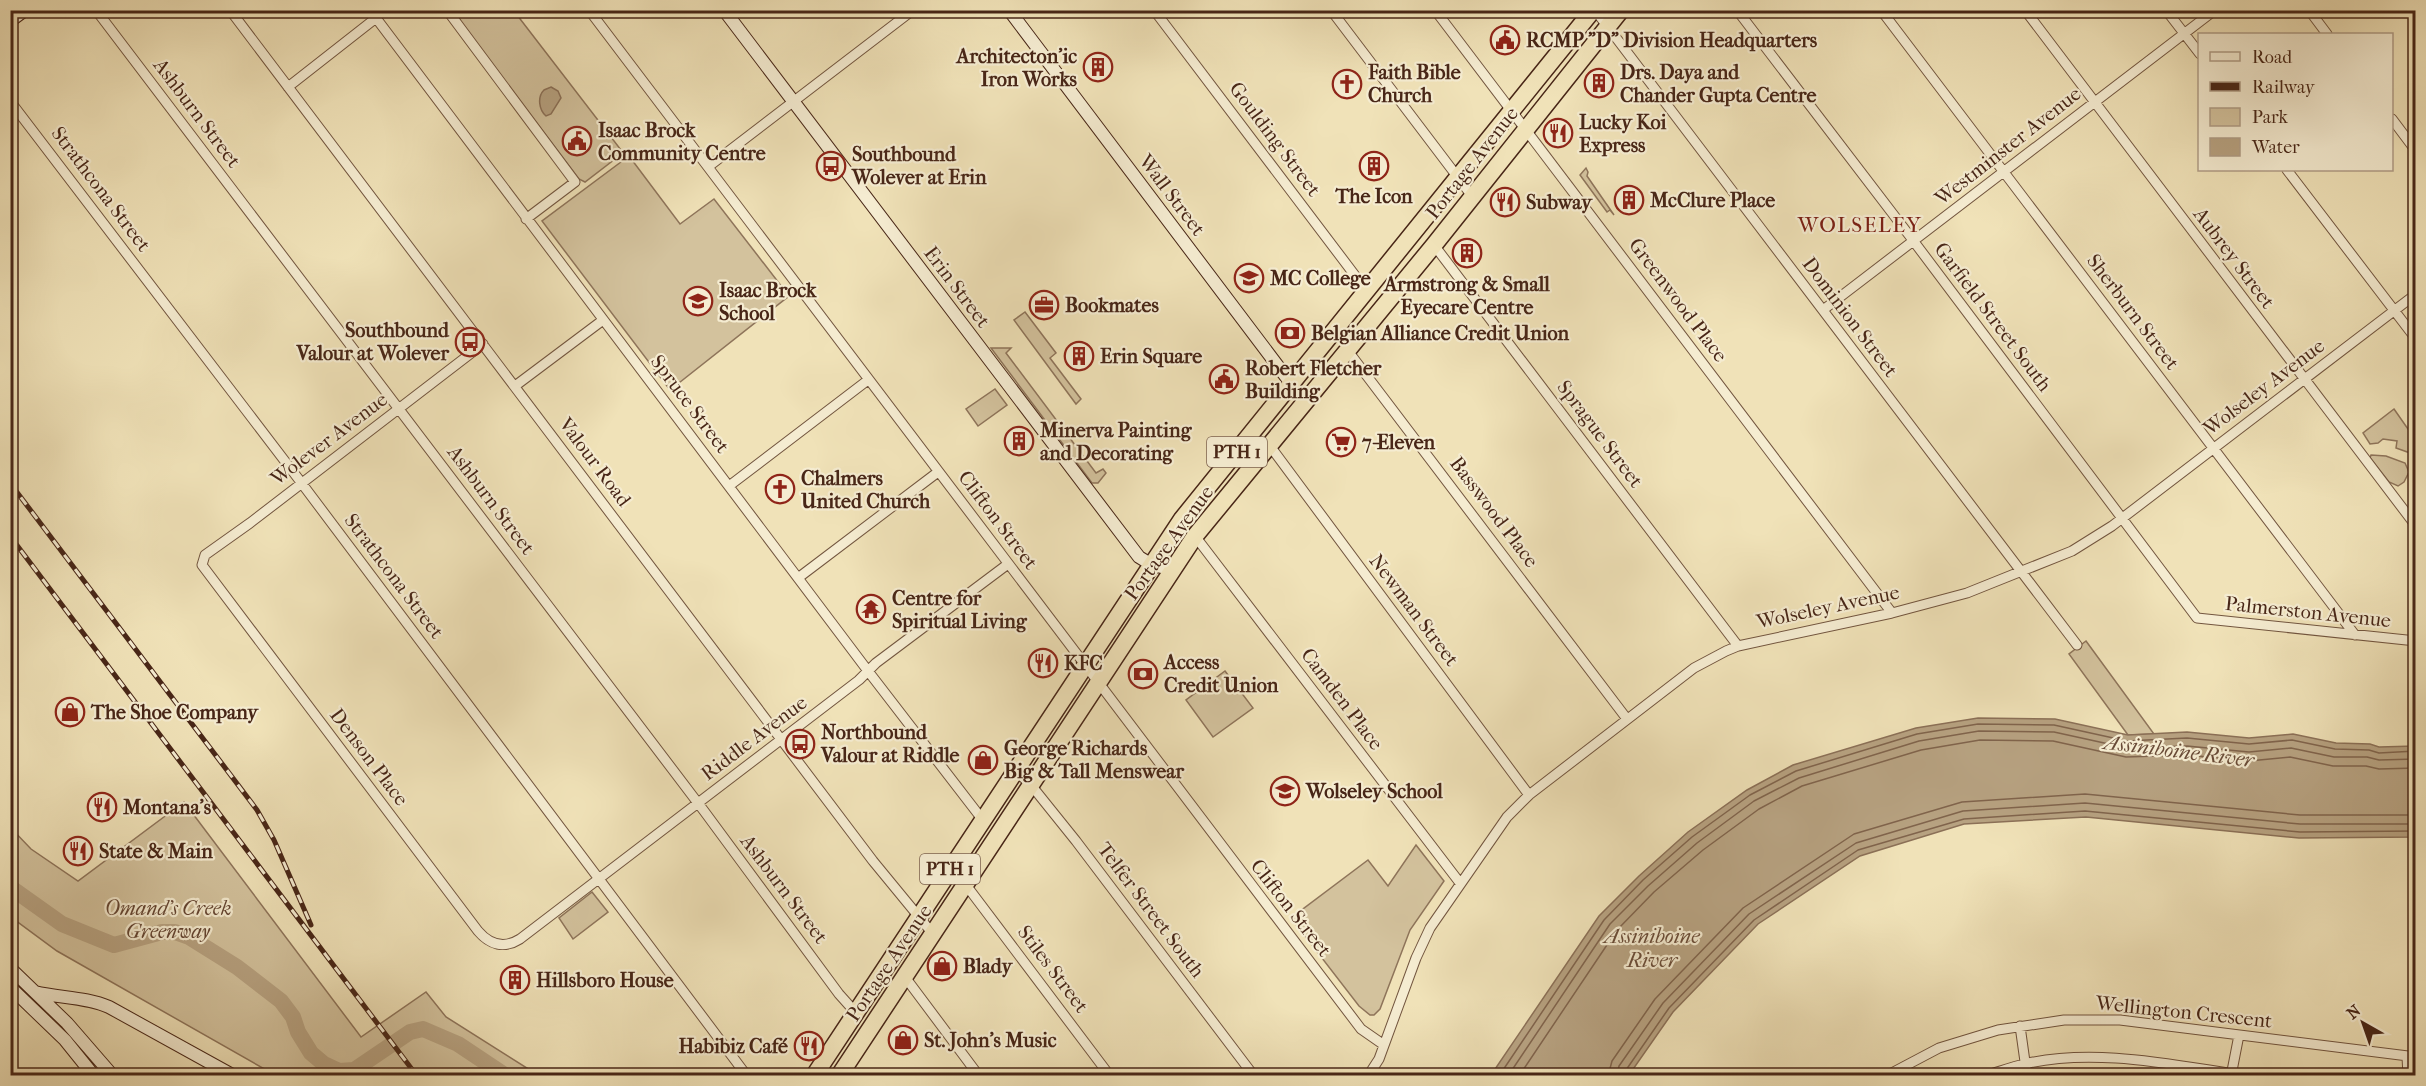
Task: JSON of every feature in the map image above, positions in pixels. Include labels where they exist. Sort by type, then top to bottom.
[{"type":"highway","name":"Portage Avenue","points":[[826,1070],[856,1013],[1182,519],[1594,10]]},
{"type":"highway","name":"Portage Avenue","points":[[826,1070],[905,977],[1195,536],[1434,245],[1621,10]]},
{"type":"main road","points":[[10,21],[25,10]]},
{"type":"main road","name":"Erin Street","points":[[724,10],[1106,516],[1139,557],[1152,565]]},
{"type":"main road","name":"Wall Street","points":[[1009,10],[1305,402]]},
{"type":"main road","points":[[1152,565],[1173,569]]},
{"type":"main road","points":[[10,968],[89,1047],[113,1076]]},
{"type":"main road","points":[[10,987],[72,1048],[93,1076]]},
{"type":"main road","points":[[35,992],[54,997],[94,1001],[110,1006],[234,1076]]},
{"type":"street","name":"Ashburn Street","points":[[96,10],[698,803],[839,994],[856,1013]]},
{"type":"street","name":"Valour Road","points":[[230,10],[918,918],[933,934]]},
{"type":"street","points":[[447,10],[575,182],[526,219]]},
{"type":"street","name":"Clifton Street","points":[[589,10],[1361,1029],[1384,1046]]},
{"type":"street","points":[[708,166],[913,10]]},
{"type":"street","name":"Goulding Street","points":[[1154,10],[1366,290]]},
{"type":"street","points":[[1331,10],[1472,196]]},
{"type":"street","name":"Greenwood Place","points":[[1435,10],[1892,613]]},
{"type":"street","name":"Dominion Street","points":[[1594,10],[2077,645]]},
{"type":"street","name":"Garfield Street South","points":[[1737,10],[2197,618]]},
{"type":"street","name":"Sherburn Street","points":[[1881,10],[2355,635]]},
{"type":"street","name":"Aubrey Street","points":[[2025,10],[2415,526]]},
{"type":"street","points":[[2166,10],[2198,53]]},
{"type":"street","name":"Westminster Avenue","points":[[1823,310],[2215,10]]},
{"type":"street","points":[[2309,10],[2326,33]]},
{"type":"street","points":[[288,87],[373,14]]},
{"type":"street","name":"Spruce Street","points":[[373,14],[982,819]]},
{"type":"street","name":"Strathcona Street","points":[[10,101],[302,483],[747,1076]]},
{"type":"street","points":[[2393,122],[2415,151]]},
{"type":"street","points":[[2288,171],[2415,339]]},
{"type":"street","name":"Sprague Street","points":[[1434,245],[1738,646]]},
{"type":"street","name":"Wolseley Avenue","points":[[1368,1076],[1379,1059],[1424,938],[1507,817],[1529,795],[1694,668],[1738,646],[1892,613],[1967,593],[2073,551],[2096,538],[2415,294]]},
{"type":"street","points":[[515,387],[603,320]]},
{"type":"street","name":"Basswood Place","points":[[1340,323],[1348,351],[1627,719]]},
{"type":"street","name":"Wolever Avenue","points":[[202,566],[205,555],[483,344]]},
{"type":"street","points":[[729,486],[868,380]]},
{"type":"street","name":"Newman Street","points":[[1270,446],[1529,795]]},
{"type":"street","points":[[798,578],[938,472]]},
{"type":"street","name":"Camden Place","points":[[1195,536],[1460,883]]},
{"type":"street","name":"Riddle Avenue","points":[[520,939],[860,680],[868,671],[1008,564]]},
{"type":"street","name":"Denson Place","points":[[202,566],[478,931],[486,940],[498,945],[510,944],[520,939]]},
{"type":"street","name":"Palmerston Avenue","points":[[2197,618],[2415,641]]},
{"type":"street","name":"Telfer Street South","points":[[1015,770],[1031,785],[1254,1076]]},
{"type":"street","name":"Stiles Street","points":[[966,885],[1110,1076]]},
{"type":"street","points":[[905,977],[979,1076]]},
{"type":"street","name":"Wellington Crescent","points":[[1886,1076],[1939,1048],[1998,1030],[2064,1020],[2120,1020],[2411,1057]]},
{"type":"street","points":[[2020,1026],[2027,1076]]},
{"type":"street","points":[[2232,1074],[2239,1035]]},
{"type":"street","points":[[2408,1076],[2411,1057]]},
{"type":"street","points":[[1984,1076],[2025,1063],[2072,1058],[2120,1059],[2249,1076]]},
{"type":"green space","points":[[452,11],[514,11],[621,150],[615,159],[585,182],[579,179]]},
{"type":"green space","points":[[629,156],[680,224],[714,199],[789,296],[670,390],[542,221]]},
{"type":"green space","points":[[1586,168],[1587,176],[1614,215],[1610,210],[1607,212],[1580,175]]},
{"type":"green space","points":[[1025,312],[1056,353],[1050,358],[1081,399],[1076,404],[1014,320]]},
{"type":"green space","points":[[991,348],[1011,348],[1006,353],[1096,473],[1103,469],[1106,473],[1098,483],[1092,483]]},
{"type":"green space","points":[[995,389],[1007,405],[978,426],[966,409]]},
{"type":"green space","points":[[2394,409],[2415,439],[2415,459],[2410,453],[2396,448],[2397,441],[2383,439],[2378,443],[2370,444],[2363,433]]},
{"type":"green space","points":[[2371,455],[2386,456],[2405,463],[2409,472],[2404,482],[2398,486],[2389,482],[2370,458]]},
{"type":"green space","points":[[2086,641],[2154,734],[2128,735],[2069,654]]},
{"type":"green space","points":[[1225,671],[1253,708],[1213,737],[1186,700]]},
{"type":"green space","name":"Omand's Creek Greenway","points":[[184,802],[361,1037],[426,992],[446,1017],[538,1075],[275,1075],[57,951],[11,917],[11,828],[31,849],[78,881]]},
{"type":"green space","points":[[1416,845],[1444,881],[1410,930],[1380,1009],[1374,1015],[1370,1015],[1359,1006],[1291,918],[1368,860],[1388,886]]},
{"type":"green space","points":[[592,892],[608,912],[573,939],[559,918]]},
{"type":"water","points":[[551,87],[558,91],[561,98],[551,114],[546,116],[540,100],[544,90]]},
{"type":"water","name":"Assiniboine River","points":[[1978,718],[2055,719],[2128,735],[2187,732],[2249,738],[2293,734],[2336,743],[2370,744],[2379,747],[2415,746],[2415,837],[2299,838],[2086,817],[1964,824],[1860,856],[1758,924],[1673,1012],[1629,1075],[1491,1075],[1599,916],[1688,832],[1747,790],[1793,765],[1916,728]]},
{"type":"waterway","points":[[10,887],[62,924],[114,945],[162,932],[175,932],[189,937],[237,967],[281,1001],[293,1017],[298,1032],[311,1053],[324,1064],[339,1071],[354,1070],[410,1032],[423,1029],[458,1044],[506,1076]]},
{"type":"railway","points":[[10,483],[257,810],[274,840],[311,925]]},
{"type":"railway","points":[[10,536],[417,1076]]},
{"type":"place","name":"RCMP \"D\" Division Headquarters","points":[[1505,40]]},
{"type":"place","name":"Architecton'ic Iron Works","points":[[1098,67]]},
{"type":"place","name":"Drs. Daya and Chander Gupta Centre","points":[[1599,83]]},
{"type":"place","name":"Faith Bible Church","points":[[1347,84]]},
{"type":"place","name":"Lucky Koi Express","points":[[1558,133]]},
{"type":"place","name":"Isaac Brock Community Centre","points":[[577,141]]},
{"type":"place","name":"Southbound Wolever at Erin","points":[[831,166]]},
{"type":"place","name":"The Icon","points":[[1374,166]]},
{"type":"place","name":"McClure Place","points":[[1629,200]]},
{"type":"place","name":"Subway","points":[[1505,202]]},
{"type":"place","name":"Armstrong & Small Eyecare Centre","points":[[1467,253]]},
{"type":"place","name":"MC College","points":[[1249,278]]},
{"type":"place","name":"Isaac Brock School","points":[[698,301]]},
{"type":"place","name":"Bookmates","points":[[1044,305]]},
{"type":"place","name":"Belgian Alliance Credit Union","points":[[1290,333]]},
{"type":"place","name":"Southbound Valour at Wolever","points":[[470,342]]},
{"type":"place","name":"Erin Square","points":[[1079,356]]},
{"type":"place","name":"Robert Fletcher Building","points":[[1224,379]]},
{"type":"place","name":"Minerva Painting and Decorating","points":[[1019,441]]},
{"type":"place","name":"7-Eleven","points":[[1341,442]]},
{"type":"place","name":"Chalmers United Church","points":[[780,489]]},
{"type":"place","name":"Centre for Spiritual Living","points":[[871,609]]},
{"type":"place","name":"KFC","points":[[1043,663]]},
{"type":"place","name":"Access Credit Union","points":[[1143,674]]},
{"type":"place","name":"The Shoe Company","points":[[70,712]]},
{"type":"place","name":"Northbound Valour at Riddle","points":[[800,744]]},
{"type":"place","name":"George Richards Big & Tall Menswear","points":[[983,760]]},
{"type":"place","name":"Wolseley School","points":[[1285,791]]},
{"type":"place","name":"Montana's","points":[[102,807]]},
{"type":"place","name":"State & Main","points":[[78,851]]},
{"type":"place","name":"Blady","points":[[942,966]]},
{"type":"place","name":"Hillsboro House","points":[[515,980]]},
{"type":"place","name":"St. John's Music","points":[[903,1040]]},
{"type":"place","name":"Habibiz Café","points":[[809,1046]]},
{"type":"district","name":"WOLSELEY","points":[[1860,225]]}]
